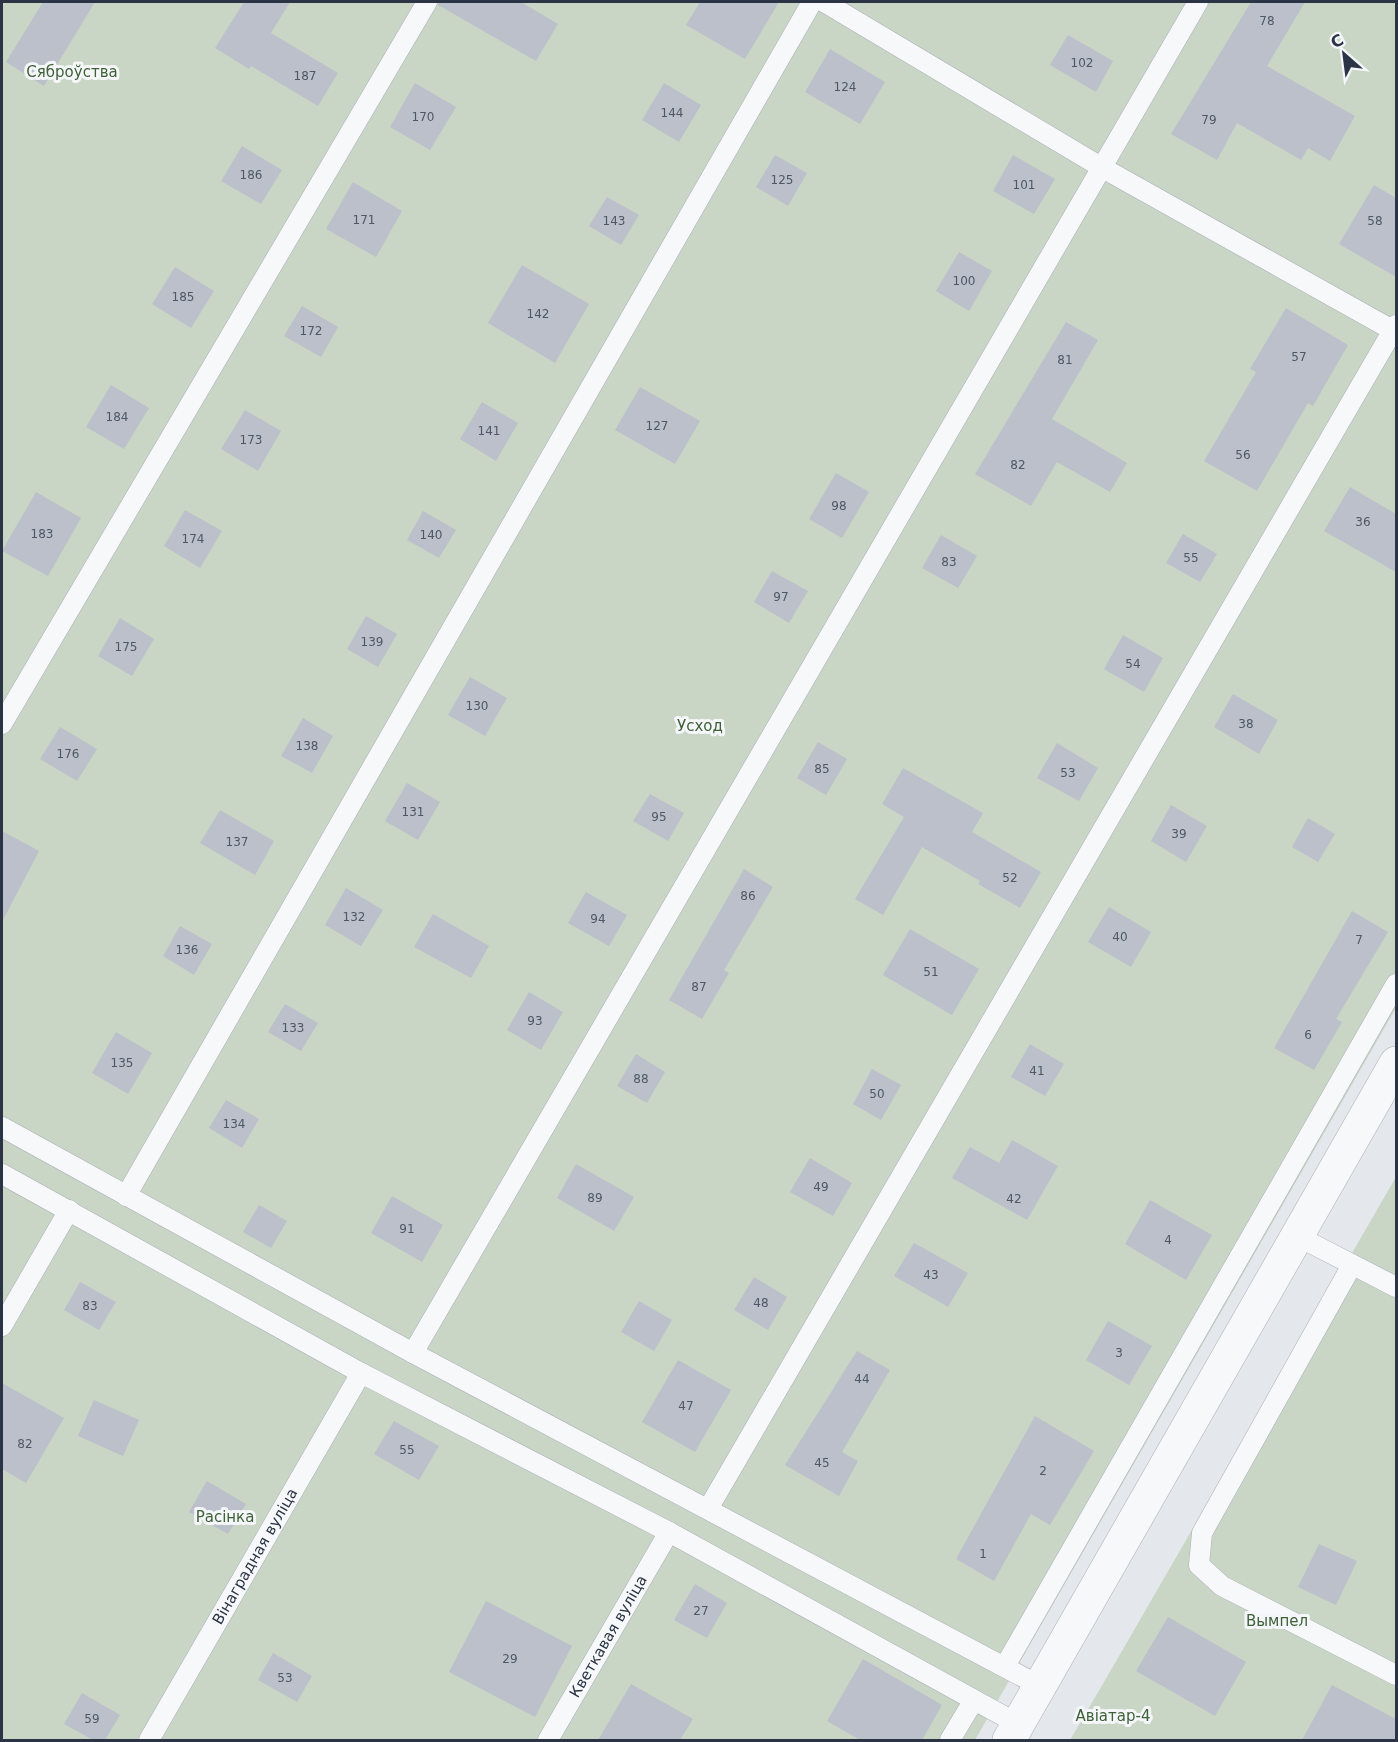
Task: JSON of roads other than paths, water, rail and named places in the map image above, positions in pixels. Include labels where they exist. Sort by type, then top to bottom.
[{"type":"street","points":[[1013,1732],[1396,1063]]},
{"type":"lane","points":[[2,724],[427,2]]},
{"type":"lane","points":[[126,1196],[812,2]]},
{"type":"lane","points":[[708,1509],[1396,329],[1101,167],[824,2]]},
{"type":"lane","points":[[413,1353],[1198,2]]},
{"type":"lane","points":[[1005,1666],[1396,984]]},
{"type":"lane","points":[[2,1127],[413,1353],[1040,1686]]},
{"type":"lane","points":[[2,1174],[361,1373],[669,1532],[974,1700],[1013,1732]]},
{"type":"lane","points":[[2,1326],[69,1210]]},
{"type":"lane","points":[[1297,1236],[1396,1287]]},
{"type":"lane","points":[[1352,1265],[1202,1533],[1199,1565],[1222,1586],[1396,1675]]},
{"type":"lane","name":"Вінаградная вуліца","points":[[149,1740],[361,1373]]},
{"type":"lane","name":"Кветкавая вуліца","points":[[548,1740],[669,1532]]},
{"type":"lane","points":[[950,1740],[974,1700]]},
{"type":"park label","name":"Сяброўства","points":[[72,72]]},
{"type":"park label","name":"Усход","points":[[700,726]]},
{"type":"park label","name":"Расінка","points":[[225,1517]]},
{"type":"park label","name":"Вымпел","points":[[1277,1621]]},
{"type":"park label","name":"Авіатар-4","points":[[1113,1716]]}]
